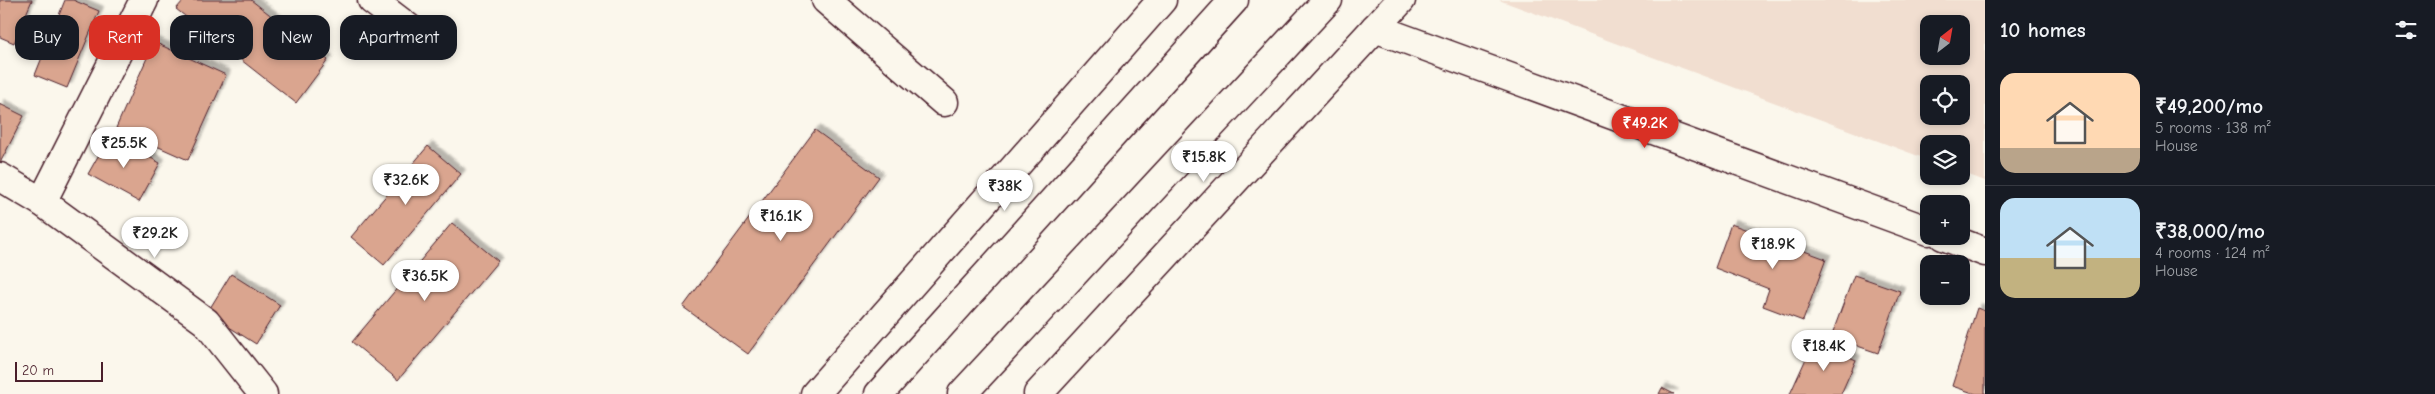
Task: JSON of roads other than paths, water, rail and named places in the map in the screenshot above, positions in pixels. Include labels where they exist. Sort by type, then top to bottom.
[{"type":"main road","points":[[42,202],[144,0]]},
{"type":"main road","points":[[372,0],[392,15]]},
{"type":"main road","points":[[826,0],[944,102]]},
{"type":"main road","points":[[815,394],[1162,0]]},
{"type":"main road","points":[[879,394],[1234,0]]},
{"type":"main road","points":[[962,394],[1328,0]]},
{"type":"main road","points":[[1038,394],[1401,0]]},
{"type":"main road","points":[[1375,28],[1920,228]]},
{"type":"main road","points":[[0,177],[42,202],[206,322],[263,394]]},
{"type":"main road","points":[[1967,245],[1985,252]]}]
